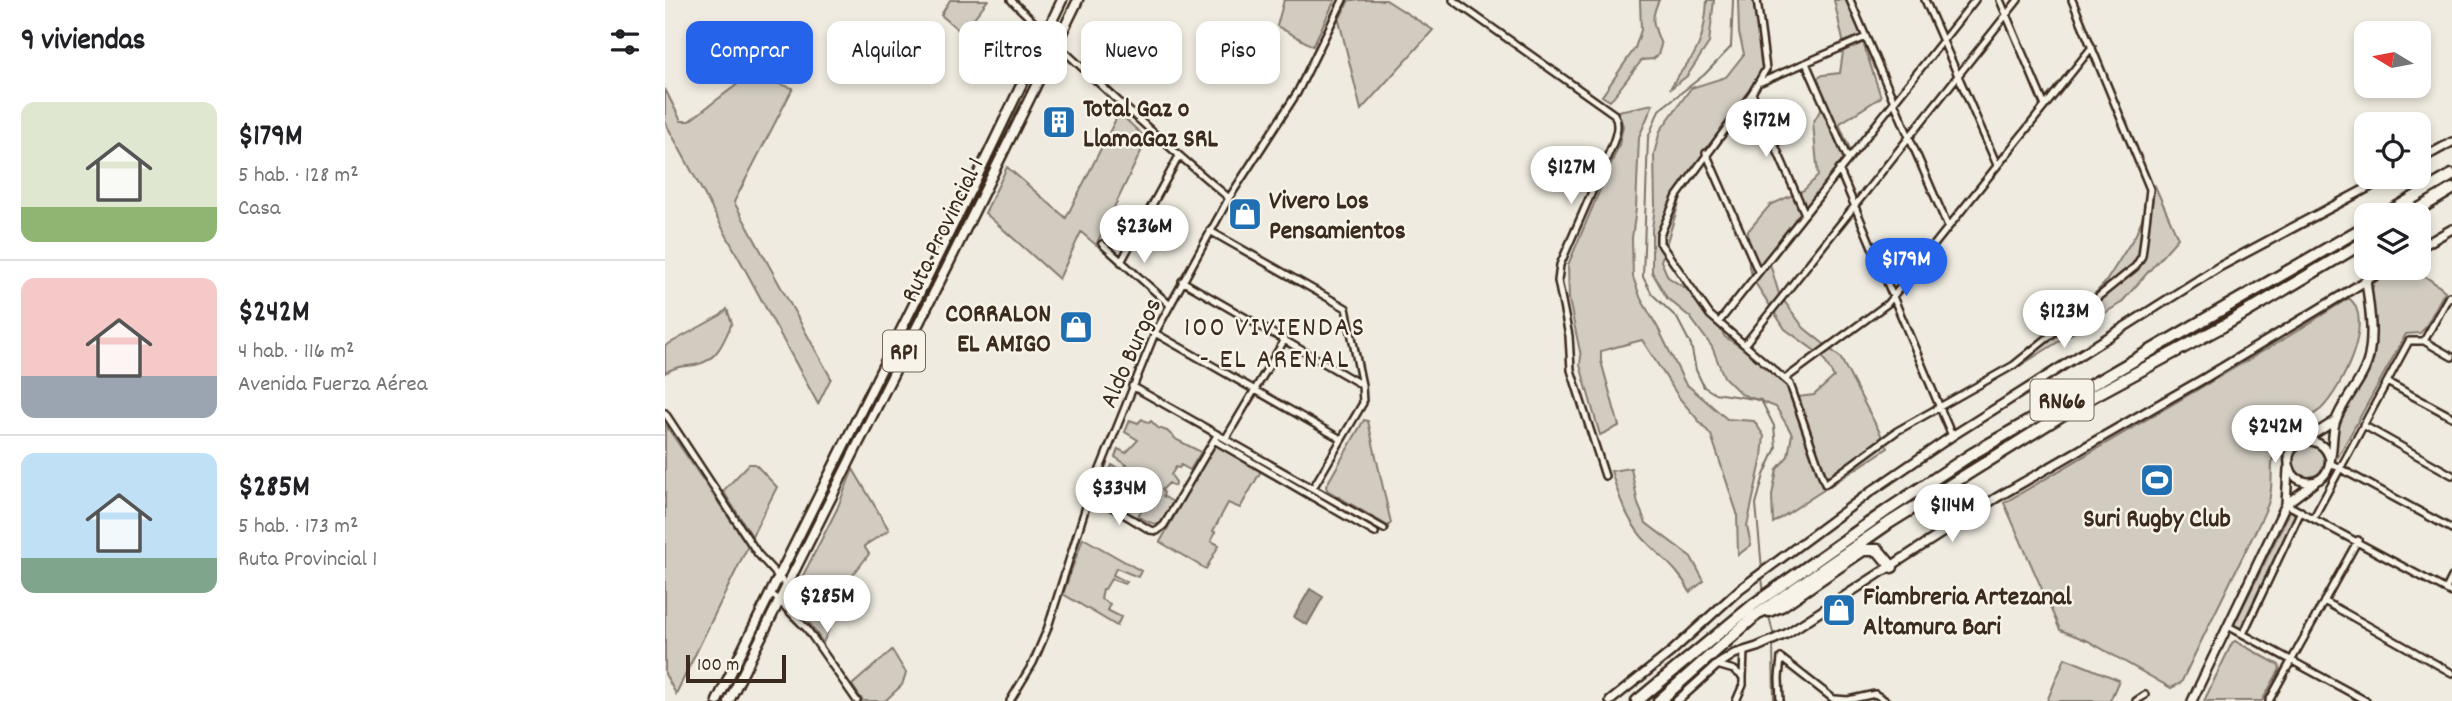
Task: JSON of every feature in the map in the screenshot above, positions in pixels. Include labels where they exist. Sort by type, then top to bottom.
[{"type":"highway","points":[[2404,203],[2452,175]]},
{"type":"highway","points":[[2430,203],[2452,190]]},
{"type":"highway","name":"RN66","points":[[1658,701],[1773,601],[1889,509],[1972,454],[2354,233]]},
{"type":"highway","name":"RN66","points":[[1637,701],[1753,605],[1773,601],[2006,448],[2097,394],[2223,326],[2354,248]]},
{"type":"highway","points":[[1773,601],[1863,550],[1878,550],[1892,567]]},
{"type":"main road","name":"Ruta Provincial 1","points":[[1052,21],[1062,0]]},
{"type":"main road","name":"Ruta Provincial 1","points":[[1067,21],[1078,0]]},
{"type":"main road","name":"Ruta Provincial 1","points":[[717,701],[1021,84]]},
{"type":"main road","name":"Ruta Provincial 1","points":[[729,701],[1036,84]]},
{"type":"street","points":[[1011,0],[1033,21]]},
{"type":"street","name":"Aldo Burgos","points":[[1010,701],[1033,663],[1047,629],[1090,495],[1155,333],[1229,198],[1297,93],[1343,0]]},
{"type":"street","points":[[1453,0],[1614,114],[1618,120],[1612,146],[1560,265],[1558,281],[1569,335],[1571,370],[1605,476]]},
{"type":"street","points":[[1757,0],[1767,63],[1752,93],[1673,202],[1660,243],[1710,315],[1786,379],[1793,388],[1825,484],[1897,431],[2014,365],[2135,267],[2142,256],[2150,189],[2072,0]]},
{"type":"street","points":[[1850,0],[1948,228]]},
{"type":"street","points":[[1926,0],[1997,165]]},
{"type":"street","points":[[1719,323],[1975,0]]},
{"type":"street","points":[[2000,0],[2045,106]]},
{"type":"street","points":[[1745,344],[2018,0]]},
{"type":"street","points":[[1758,83],[1866,37]]},
{"type":"street","points":[[1786,379],[1887,304],[2092,46]]},
{"type":"street","points":[[1067,55],[1229,198]]},
{"type":"street","points":[[1807,63],[1847,159]]},
{"type":"street","points":[[1752,93],[1805,214]]},
{"type":"street","points":[[2431,153],[2452,142]]},
{"type":"street","points":[[1706,153],[1758,271]]},
{"type":"street","points":[[1121,262],[1179,156]]},
{"type":"street","points":[[1839,169],[1952,436]]},
{"type":"street","points":[[1610,701],[1671,652],[1740,589],[1873,490],[1952,436],[2219,267],[2365,189]]},
{"type":"street","points":[[2431,241],[2452,229]]},
{"type":"street","points":[[1210,231],[1346,308],[1362,385],[1363,403],[1313,488]]},
{"type":"street","points":[[1102,244],[1170,304]]},
{"type":"street","points":[[1677,701],[1724,667],[1734,654],[1786,634],[1996,498],[2205,378],[2366,280],[2371,326],[2369,356],[2358,383],[2335,421],[2326,473],[2286,503]]},
{"type":"street","points":[[1182,281],[1362,385]]},
{"type":"street","points":[[2424,341],[2451,297]]},
{"type":"street","points":[[1155,333],[1341,439]]},
{"type":"street","points":[[1226,438],[1285,339]]},
{"type":"street","points":[[2313,517],[2409,341],[2424,341],[2452,357]]},
{"type":"street","points":[[2387,382],[2452,417]]},
{"type":"street","points":[[1132,386],[1375,533]]},
{"type":"street","points":[[665,412],[758,554],[786,585]]},
{"type":"street","points":[[2192,701],[2286,503],[2290,452],[2335,421]]},
{"type":"street","points":[[2363,425],[2452,475]]},
{"type":"street","points":[[1216,438],[1226,438],[1384,529]]},
{"type":"street","points":[[1090,495],[1150,530],[1157,531],[1164,525],[1216,438]]},
{"type":"street","points":[[2300,443],[2319,443],[2325,447],[2330,461],[2340,468],[2452,530]]},
{"type":"street","points":[[2289,466],[2300,480],[2319,480]]},
{"type":"street","points":[[2286,503],[2452,593]]},
{"type":"street","points":[[2243,634],[2301,510]]},
{"type":"street","points":[[2269,701],[2358,540]]},
{"type":"street","points":[[2445,589],[2452,577]]},
{"type":"street","points":[[771,593],[807,629],[857,701]]},
{"type":"street","points":[[2324,601],[2452,673]]},
{"type":"street","points":[[2228,626],[2366,701]]},
{"type":"street","points":[[1736,701],[1743,685],[1744,651]]},
{"type":"street","points":[[1780,701],[1781,658],[1836,700],[1847,701],[1875,694],[1886,701]]},
{"type":"street","points":[[1724,667],[1744,677]]},
{"type":"street","points":[[2136,701],[2145,695]]},
{"type":"shaded area","points":[[950,0],[988,0],[971,21],[959,21],[959,30],[941,15]]},
{"type":"shaded area","points":[[1284,0],[1335,0],[1313,46],[1280,28],[1278,21]]},
{"type":"shaded area","points":[[1349,0],[1386,0],[1433,30],[1361,110],[1339,20]]},
{"type":"shaded area","points":[[1640,0],[1659,0],[1653,18],[1661,45],[1658,55],[1653,59],[1642,60],[1610,101],[1602,96],[1635,48],[1641,30]]},
{"type":"shaded area","points":[[1707,0],[1714,0],[1709,43],[1687,76],[1670,89],[1699,43]]},
{"type":"shaded area","points":[[1738,0],[1755,0],[1770,72],[1687,178],[1661,261],[1668,277],[1703,300],[1725,337],[1762,360],[1798,397],[1814,395],[1834,377],[1822,356],[1785,329],[1756,284],[1749,267],[1748,231],[1770,205],[1804,190],[1818,176],[1813,123],[1822,107],[1813,81],[1823,75],[1840,73],[1844,45],[1834,0],[1849,0],[1881,97],[1839,124],[1849,147],[1839,178],[1798,215],[1768,257],[1779,294],[1804,328],[1840,357],[1888,448],[1773,523],[1772,495],[1777,469],[1788,456],[1792,434],[1776,407],[1741,394],[1724,377],[1712,347],[1690,317],[1667,298],[1652,272],[1654,154],[1660,131],[1691,88],[1726,77],[1744,54],[1739,33]]},
{"type":"shaded area","points":[[738,84],[779,84],[793,88],[734,202],[831,378],[818,404],[665,122],[665,89],[681,121],[689,121]]},
{"type":"shaded area","points":[[1653,104],[1639,137],[1632,238],[1633,277],[1641,299],[1685,383],[1727,419],[1754,421],[1764,436],[1747,526],[1751,545],[1738,555],[1737,513],[1711,435],[1680,399],[1642,340],[1601,351],[1601,361],[1619,426],[1600,435],[1580,365],[1581,356],[1569,300],[1568,265],[1619,145],[1623,126],[1618,111]]},
{"type":"shaded area","points":[[1119,113],[1147,139],[1096,245],[1081,232],[1059,279],[985,213],[1007,167],[1066,218]]},
{"type":"shaded area","points":[[2155,186],[2178,238],[2121,303],[2013,370],[2029,347],[2070,319],[2105,283],[2136,234]]},
{"type":"shaded area","points":[[2378,280],[2431,280],[2445,291],[2425,328],[2420,333],[2406,334],[2338,457],[2334,448],[2338,425],[2370,360],[2374,283]]},
{"type":"shaded area","name":"Suri Rugby Club","points":[[2349,298],[2356,308],[2359,322],[2353,355],[2329,400],[2279,440],[2272,460],[2268,504],[2181,683],[2171,688],[2088,641],[2060,630],[2004,503]]},
{"type":"shaded area","points":[[727,309],[732,323],[713,356],[702,363],[665,373],[665,346]]},
{"type":"shaded area","points":[[1142,419],[1149,423],[1151,421],[1177,440],[1201,452],[1190,470],[1181,465],[1176,467],[1171,475],[1176,482],[1174,486],[1169,483],[1162,490],[1163,496],[1173,502],[1163,520],[1157,524],[1138,516],[1146,502],[1138,496],[1127,497],[1123,507],[1111,499],[1118,486],[1114,485],[1111,491],[1107,490],[1104,495],[1101,492],[1112,465],[1121,470],[1127,465],[1115,457],[1118,449],[1126,453],[1138,440],[1125,432],[1130,420],[1138,423]]},
{"type":"shaded area","points":[[1364,420],[1368,421],[1391,523],[1388,526],[1327,490],[1326,486]]},
{"type":"shaded area","points":[[665,424],[748,546],[676,694],[665,674]]},
{"type":"shaded area","points":[[1214,444],[1261,471],[1240,508],[1228,503],[1213,531],[1215,532],[1211,541],[1219,545],[1206,569],[1160,542]]},
{"type":"shaded area","points":[[2308,445],[2319,450],[2324,461],[2319,472],[2308,477],[2297,472],[2292,461],[2297,450]]},
{"type":"shaded area","points":[[749,464],[755,464],[777,487],[752,536],[723,491]]},
{"type":"shaded area","points":[[1631,468],[1638,504],[1646,523],[1691,557],[1704,581],[1690,592],[1674,569],[1636,530],[1627,514],[1611,471]]},
{"type":"shaded area","points":[[853,469],[889,530],[864,546],[869,554],[850,579],[854,587],[843,596],[823,643],[792,597],[837,509]]},
{"type":"shaded area","points":[[2290,511],[2293,511],[2295,516],[2241,627],[2237,629],[2234,625]]},
{"type":"shaded area","points":[[1083,538],[1141,571],[1138,577],[1116,568],[1113,575],[1127,582],[1125,584],[1111,579],[1103,589],[1101,599],[1110,604],[1107,610],[1121,617],[1117,626],[1063,594]]},
{"type":"shaded area","points":[[1310,589],[1323,597],[1307,625],[1294,617]]},
{"type":"shaded area","points":[[2235,641],[2279,665],[2280,669],[2262,701],[2204,701],[2232,643]]},
{"type":"shaded area","points":[[892,650],[906,673],[902,685],[885,701],[863,701],[852,685]]},
{"type":"shaded area","points":[[2065,658],[2119,680],[2110,701],[2047,701]]},
{"type":"waterway","points":[[1733,0],[1731,47],[1704,75],[1659,110],[1648,138],[1643,277],[1652,294],[1677,318],[1691,345],[1696,370],[1704,387],[1714,393],[1761,400],[1774,426],[1776,448],[1764,475],[1756,504],[1762,569]]},
{"type":"waterway","points":[[1762,578],[1764,593]]},
{"type":"waterway","points":[[1769,616],[1774,637]]},
{"type":"waterway","points":[[1773,643],[1774,701]]},
{"type":"place","name":"Total Gaz o LlamaGaz SRL","points":[[1059,122]]},
{"type":"place","name":"Vivero Los Pensamientos","points":[[1245,214]]},
{"type":"place","name":"CORRALON EL AMIGO","points":[[1076,327]]},
{"type":"place","name":"Suri Rugby Club","points":[[2157,480]]},
{"type":"place","name":"Fiambreria Artezanal Altamura Bari","points":[[1839,610]]},
{"type":"district","name":"100 VIVIENDAS - EL ARENAL","points":[[1275,341]]}]
